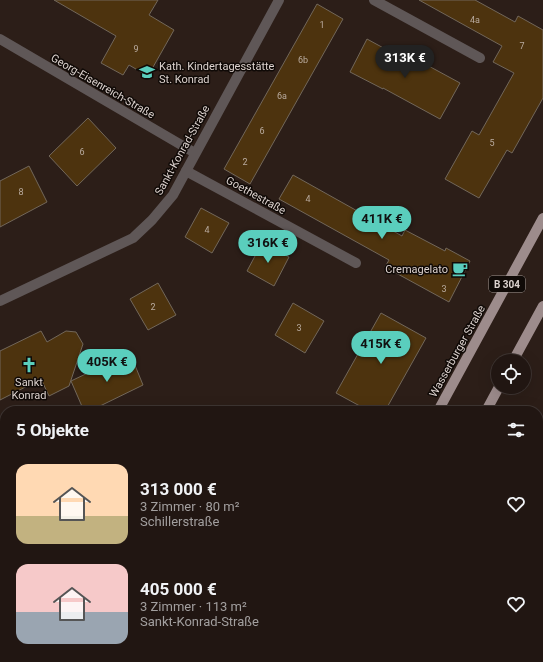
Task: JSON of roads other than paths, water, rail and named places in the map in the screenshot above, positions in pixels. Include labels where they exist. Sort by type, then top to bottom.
[{"type":"main road","name":"Wasserburger Straße","points":[[441,406],[543,218]]},
{"type":"main road","points":[[517,354],[543,306]]},
{"type":"main road","points":[[489,406],[495,394]]},
{"type":"street","name":"Sankt-Konrad-Straße","points":[[0,301],[133,238],[152,220],[172,195],[186,171],[279,0]]},
{"type":"street","points":[[374,0],[480,58]]},
{"type":"street","name":"Georg-Eisenreich-Straße","points":[[0,39],[195,153]]},
{"type":"street","name":"Goethestraße","points":[[186,171],[356,263]]},
{"type":"place","name":"Kath. Kindertagesstätte St. Konrad","points":[[147,72]]},
{"type":"place","name":"Cremagelato","points":[[460,269]]},
{"type":"place","name":"Sankt Konrad","points":[[29,365]]}]
